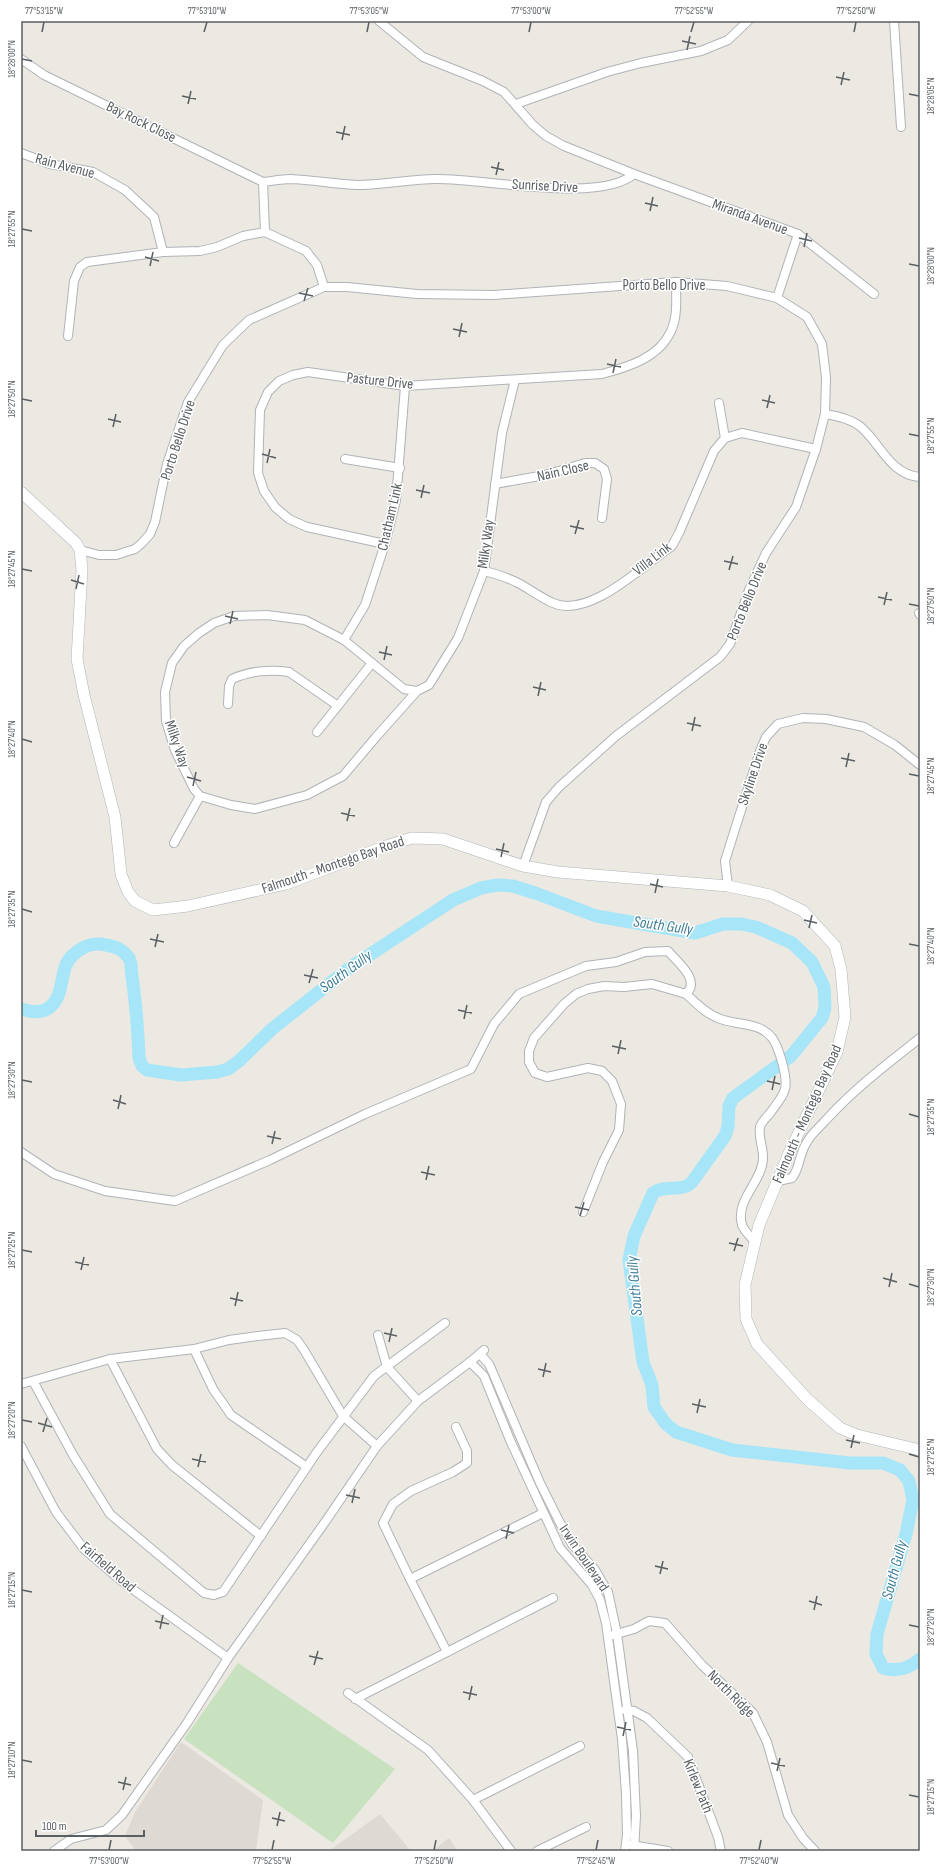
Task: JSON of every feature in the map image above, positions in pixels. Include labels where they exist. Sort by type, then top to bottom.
[{"type":"main road","points":[[21,492],[63,530],[76,543],[80,550]]},
{"type":"main road","name":"Falmouth - Montego Bay Road","points":[[80,550],[82,569],[78,659],[84,695],[115,818],[121,874],[128,892],[135,901],[153,910],[195,905],[286,884],[386,846],[412,838],[443,839],[523,866],[558,872],[728,886],[770,895],[803,911],[835,946],[841,969],[845,1017],[837,1052],[759,1225],[744,1293],[746,1319],[757,1344],[808,1400],[840,1428],[857,1435],[920,1450]]},
{"type":"street","points":[[379,21],[423,57],[483,81],[504,92],[533,125],[546,136],[564,146],[634,174]]},
{"type":"street","points":[[516,104],[607,72],[641,63],[701,51],[728,40],[748,21]]},
{"type":"street","points":[[894,21],[901,128]]},
{"type":"street","name":"Bay Rock Close","points":[[21,59],[44,75],[263,182]]},
{"type":"street","name":"Rain Avenue","points":[[21,153],[50,164],[93,172],[125,190],[154,217],[163,252]]},
{"type":"street","name":"Sunrise Drive","points":[[263,182],[290,179],[358,185],[437,179],[548,188],[601,187],[617,184],[628,179],[634,174]]},
{"type":"street","name":"Miranda Avenue","points":[[634,174],[798,234],[874,294]]},
{"type":"street","points":[[263,182],[266,232]]},
{"type":"street","points":[[68,336],[74,281],[80,267],[87,262],[163,252],[200,251],[217,247],[243,236],[266,232],[306,251],[317,265],[324,287]]},
{"type":"street","points":[[777,298],[798,234]]},
{"type":"street","name":"Porto Bello Drive","points":[[80,550],[99,555],[116,555],[135,549],[142,543],[150,534],[155,522],[167,464],[188,402],[223,345],[249,320],[324,287],[346,287],[416,294],[494,295],[676,282],[727,286],[777,298],[807,317],[822,344],[826,377],[824,414],[816,449],[796,507],[766,553],[749,590],[730,644],[720,657],[616,736],[559,787],[546,802],[523,866]]},
{"type":"street","name":"Pasture Drive","points":[[385,544],[307,527],[289,519],[275,507],[264,491],[258,473],[260,410],[268,392],[279,381],[293,374],[308,372],[406,386],[602,374],[633,365],[662,346],[672,331],[676,311],[676,282]]},
{"type":"street","name":"Milky Way","points":[[417,691],[376,736],[343,776],[307,795],[255,809],[231,805],[200,796],[194,789],[176,750],[166,722],[165,692],[172,663],[184,646],[214,623],[234,616],[268,615],[305,620],[344,640],[404,690],[417,691],[423,689],[433,680],[458,638],[484,571],[502,433],[515,380]]},
{"type":"street","name":"Chatham Link","points":[[344,640],[365,605],[385,544],[396,500],[406,386]]},
{"type":"street","points":[[719,403],[725,438],[742,433],[816,449]]},
{"type":"street","points":[[824,414],[844,418],[862,428],[890,463],[902,472],[920,477]]},
{"type":"street","name":"Villa Link","points":[[484,571],[500,575],[517,583],[554,604],[578,606],[594,601],[672,546],[680,533],[714,451],[725,438]]},
{"type":"street","points":[[344,459],[400,468]]},
{"type":"street","name":"Nain Close","points":[[495,484],[545,475],[584,463],[595,463],[604,469],[607,479],[602,518]]},
{"type":"street","points":[[317,732],[372,663]]},
{"type":"street","points":[[228,704],[229,686],[232,679],[255,672],[281,670],[289,672],[338,706]]},
{"type":"street","name":"Skyline Drive","points":[[728,886],[725,861],[760,751],[766,737],[778,724],[803,718],[826,719],[864,727],[895,745],[920,765]]},
{"type":"street","points":[[174,843],[200,796]]},
{"type":"street","points":[[21,1152],[54,1174],[105,1192],[175,1201],[270,1160],[365,1114],[471,1070],[494,1024],[519,994],[586,966],[616,962],[645,952],[668,951],[688,972],[692,989],[686,994]]},
{"type":"street","points":[[583,1212],[603,1162],[620,1130],[621,1104],[612,1081],[602,1072],[588,1068],[547,1077],[535,1073],[529,1062],[529,1051],[534,1038],[564,1004],[576,994],[588,989],[652,984],[686,994],[708,1013],[717,1018],[728,1022],[756,1026],[767,1032],[774,1041],[785,1071],[785,1089],[777,1104],[760,1125],[760,1143],[763,1160],[758,1176],[747,1194],[741,1214],[742,1226],[755,1242]]},
{"type":"street","points":[[778,1180],[792,1178],[797,1173],[798,1162],[806,1142],[843,1101],[872,1075],[920,1038]]},
{"type":"street","points":[[33,1381],[73,1455],[110,1514],[204,1593],[214,1595],[223,1592],[307,1467],[343,1416],[374,1376],[445,1323]]},
{"type":"street","points":[[21,1384],[110,1359],[194,1349],[229,1340],[285,1334],[297,1340],[343,1416],[377,1446]]},
{"type":"street","points":[[378,1335],[387,1367],[418,1401]]},
{"type":"street","points":[[194,1349],[213,1389],[231,1415],[307,1467]]},
{"type":"street","name":"Irwin Boulevard","points":[[626,1848],[626,1793],[618,1711],[608,1636],[600,1600],[592,1585],[560,1548],[510,1440],[484,1376],[470,1362],[482,1352],[489,1364],[559,1521],[572,1544],[595,1570],[608,1592],[617,1634],[628,1709],[636,1816],[635,1848]]},
{"type":"street","points":[[110,1359],[157,1449],[172,1465],[261,1536]]},
{"type":"street","points":[[54,1851],[71,1839],[106,1830],[122,1814],[187,1723],[228,1658],[323,1525],[377,1446],[418,1401],[470,1362]]},
{"type":"street","points":[[447,1652],[383,1523],[393,1504],[411,1491],[453,1472],[467,1463],[467,1451],[456,1427]]},
{"type":"street","points":[[510,1440],[520,1435]]},
{"type":"street","name":"Fairfield Road","points":[[21,1446],[56,1512],[84,1549],[124,1583],[228,1658]]},
{"type":"street","points":[[410,1580],[543,1513]]},
{"type":"street","points":[[549,1526],[559,1521]]},
{"type":"street","points":[[579,1569],[587,1562]]},
{"type":"street","points":[[355,1699],[553,1598]]},
{"type":"street","name":"North Ridge","points":[[608,1636],[634,1629],[649,1621],[665,1623],[702,1665],[749,1708],[757,1720],[767,1742],[788,1815],[803,1838],[815,1851]]},
{"type":"street","points":[[348,1693],[428,1750],[473,1800],[511,1851]]},
{"type":"street","points":[[618,1711],[628,1709]]},
{"type":"street","name":"Kirlew Path","points":[[628,1709],[648,1718],[688,1757],[718,1837],[721,1851]]},
{"type":"street","points":[[473,1800],[580,1746]]},
{"type":"street","points":[[537,1851],[586,1827]]},
{"type":"street","points":[[626,1848],[668,1851]]},
{"type":"shaded area","points":[[181,1742],[263,1800],[256,1851],[136,1851],[125,1836],[135,1812]]},
{"type":"shaded area","points":[[380,1814],[411,1851],[329,1851]]},
{"type":"shaded area","points":[[449,1838],[458,1851],[432,1851]]},
{"type":"green space","points":[[238,1663],[395,1769],[333,1843],[184,1739]]},
{"type":"waterway","name":"South Gully","points":[[21,1009],[32,1012],[40,1012],[50,1007],[55,1002],[58,995],[68,960],[81,949],[97,944],[113,947],[124,952],[131,962],[137,1017],[139,1058],[142,1066],[147,1070],[181,1075],[217,1072],[228,1069],[239,1061],[272,1029],[348,969],[453,900],[481,888],[497,885],[513,886],[596,916],[695,933],[723,924],[741,924],[756,927],[792,943],[812,962],[824,987],[825,1008],[822,1018],[791,1056],[733,1098],[729,1106],[728,1127],[725,1136],[692,1182],[683,1187],[662,1189],[653,1193],[634,1236],[629,1260],[643,1362],[652,1385],[654,1407],[666,1424],[676,1432],[732,1450],[850,1463],[883,1463],[900,1470],[909,1481],[913,1500],[906,1534],[877,1634],[876,1654],[883,1668],[893,1670],[908,1667],[920,1659]]}]
